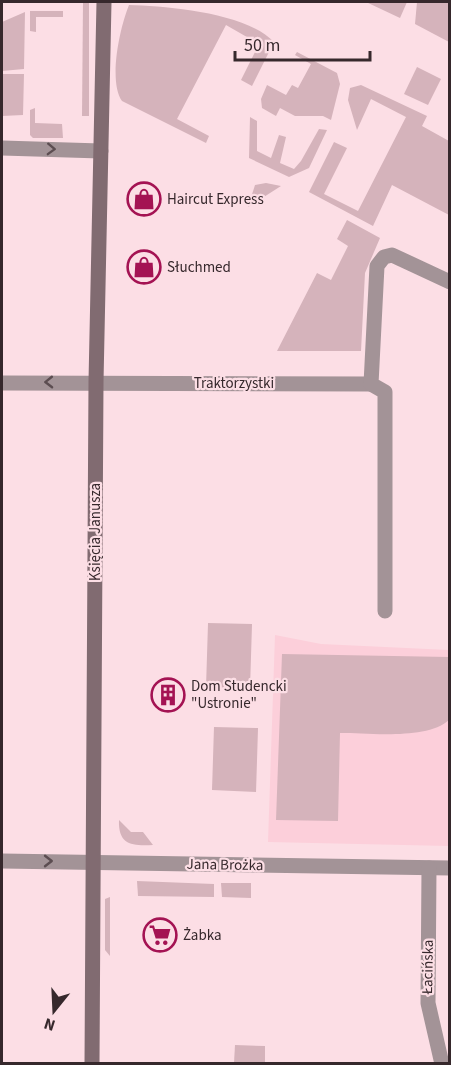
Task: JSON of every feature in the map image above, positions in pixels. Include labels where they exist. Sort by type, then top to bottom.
[{"type":"street","name":"Księcia Janusza","points":[[92,1064],[95,861],[96,382],[104,2]]},
{"type":"street","points":[[2,148],[101,151]]},
{"type":"street","points":[[385,611],[385,392],[371,384],[375,279],[379,261],[392,255],[450,282]]},
{"type":"street","name":"Traktorzystki","points":[[2,383],[371,384]]},
{"type":"street","name":"Jana Brożka","points":[[2,861],[450,868]]},
{"type":"street","name":"Łacińska","points":[[429,868],[427,994],[442,1064]]},
{"type":"shaded area","points":[[83,2],[89,2],[89,116],[82,116]]},
{"type":"shaded area","points":[[366,2],[407,2],[400,18]]},
{"type":"shaded area","points":[[417,2],[449,2],[449,42],[415,24]]},
{"type":"shaded area","points":[[129,5],[164,7],[227,18],[262,32],[274,42],[252,86],[241,80],[259,44],[226,25],[177,119],[209,136],[206,143],[122,101],[116,81],[117,54],[122,26]]},
{"type":"shaded area","points":[[30,11],[63,11],[63,17],[36,17],[36,32],[30,31]]},
{"type":"shaded area","points":[[25,12],[24,69],[2,71],[2,22]]},
{"type":"shaded area","points":[[297,52],[337,73],[340,84],[331,120],[323,116],[295,116],[280,108],[276,116],[262,108],[261,99],[267,85],[286,95],[292,85],[298,88],[311,64],[295,55]]},
{"type":"shaded area","points":[[417,67],[441,79],[428,105],[404,94]]},
{"type":"shaded area","points":[[2,71],[3,74],[24,74],[23,115],[2,116]]},
{"type":"shaded area","points":[[361,85],[427,116],[422,126],[449,141],[449,215],[392,185],[373,226],[309,192],[334,142],[347,148],[324,194],[358,211],[406,117],[371,99],[357,130],[348,100],[350,88]]},
{"type":"shaded area","points":[[35,108],[35,123],[62,124],[63,138],[33,138],[30,135],[30,110]]},
{"type":"shaded area","points":[[250,117],[257,121],[257,151],[271,158],[279,135],[286,137],[280,163],[294,169],[319,129],[327,130],[309,168],[289,177],[249,158]]},
{"type":"shaded area","points":[[266,183],[281,186],[248,207],[255,185]]},
{"type":"shaded area","points":[[347,220],[380,238],[365,273],[361,351],[277,351],[317,273],[331,280],[348,246],[337,239]]},
{"type":"shaded area","points":[[208,623],[252,624],[250,688],[206,687]]},
{"type":"shaded area","points":[[275,635],[321,644],[449,650],[449,846],[268,842]]},
{"type":"shaded area","points":[[282,654],[449,657],[449,720],[439,726],[413,733],[340,733],[338,821],[276,820]]},
{"type":"shaded area","points":[[214,727],[258,728],[256,792],[212,790]]},
{"type":"shaded area","points":[[119,820],[131,832],[143,832],[153,845],[128,842],[121,835]]},
{"type":"shaded area","points":[[137,881],[214,884],[214,897],[138,896]]},
{"type":"shaded area","points":[[221,883],[251,883],[251,898],[222,897]]},
{"type":"shaded area","points":[[110,897],[110,956],[105,950],[105,899]]},
{"type":"shaded area","points":[[235,1045],[265,1046],[265,1063],[234,1063]]},
{"type":"place","name":"Haircut Express","points":[[144,199]]},
{"type":"place","name":"Słuchmed","points":[[144,267]]},
{"type":"place","name":"Dom Studencki \"Ustronie\"","points":[[168,695]]},
{"type":"place","name":"Żabka","points":[[160,935]]}]
